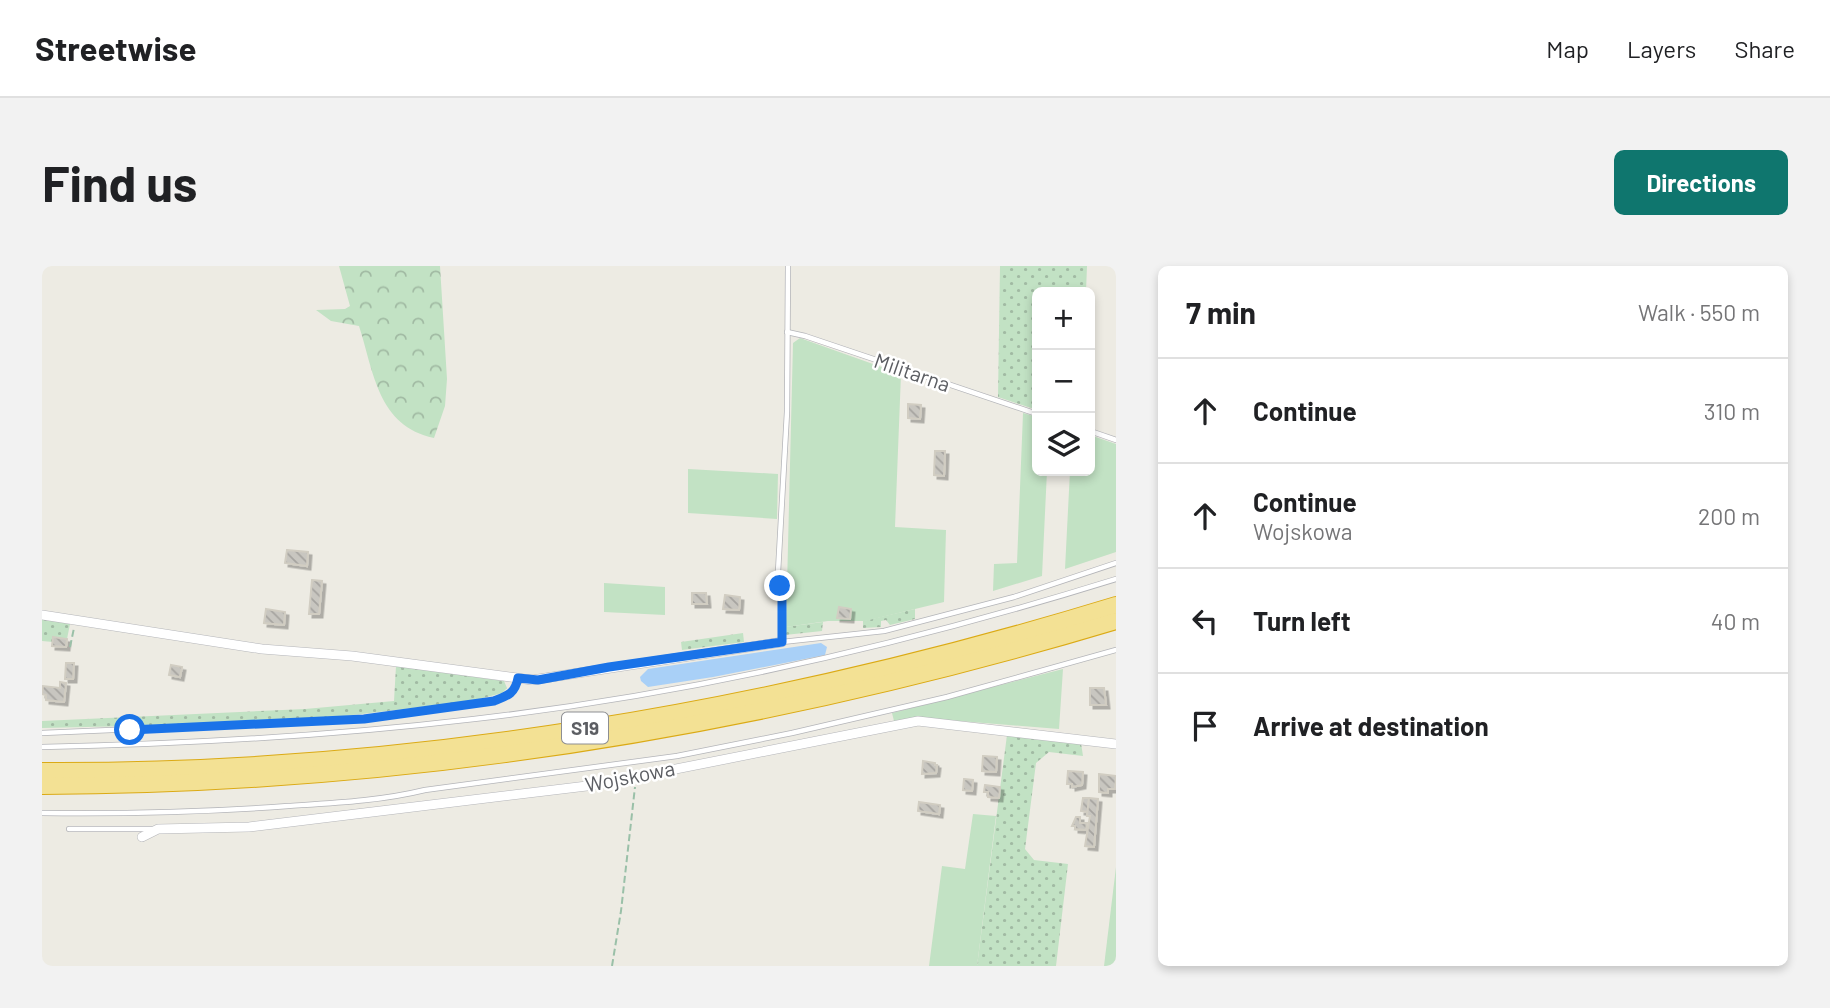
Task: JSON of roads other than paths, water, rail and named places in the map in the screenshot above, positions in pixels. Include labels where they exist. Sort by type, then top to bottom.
[{"type":"highway","name":"S19","points":[[42,771],[268,763],[433,748],[565,732],[861,674],[962,649],[1116,605]]},
{"type":"highway","name":"S19","points":[[42,786],[178,784],[283,778],[392,769],[568,746],[737,717],[863,690],[990,658],[1116,621]]},
{"type":"street","points":[[42,615],[262,649],[352,656],[538,680],[782,642]]},
{"type":"street","name":"Wojskowa","points":[[142,837],[158,830],[249,827],[595,785],[918,721],[1116,744]]},
{"type":"lane","points":[[788,266],[788,412],[778,572],[782,595],[782,642],[869,634],[904,626],[1001,601],[1116,563]]},
{"type":"lane","name":"Militarna","points":[[787,332],[1034,413]]},
{"type":"lane","points":[[1095,433],[1116,440]]},
{"type":"lane","points":[[42,747],[302,737],[477,719],[630,697],[866,648],[972,622],[1116,579]]},
{"type":"lane","points":[[42,813],[192,811],[395,797],[435,788],[677,756],[894,710],[1116,650]]},
{"type":"lane","points":[[42,733],[364,719],[494,701],[510,695],[518,678]]},
{"type":"lane","points":[[69,829],[158,830]]},
{"type":"water","points":[[821,643],[827,647],[825,655],[713,677],[648,687],[640,677],[648,669]]}]
